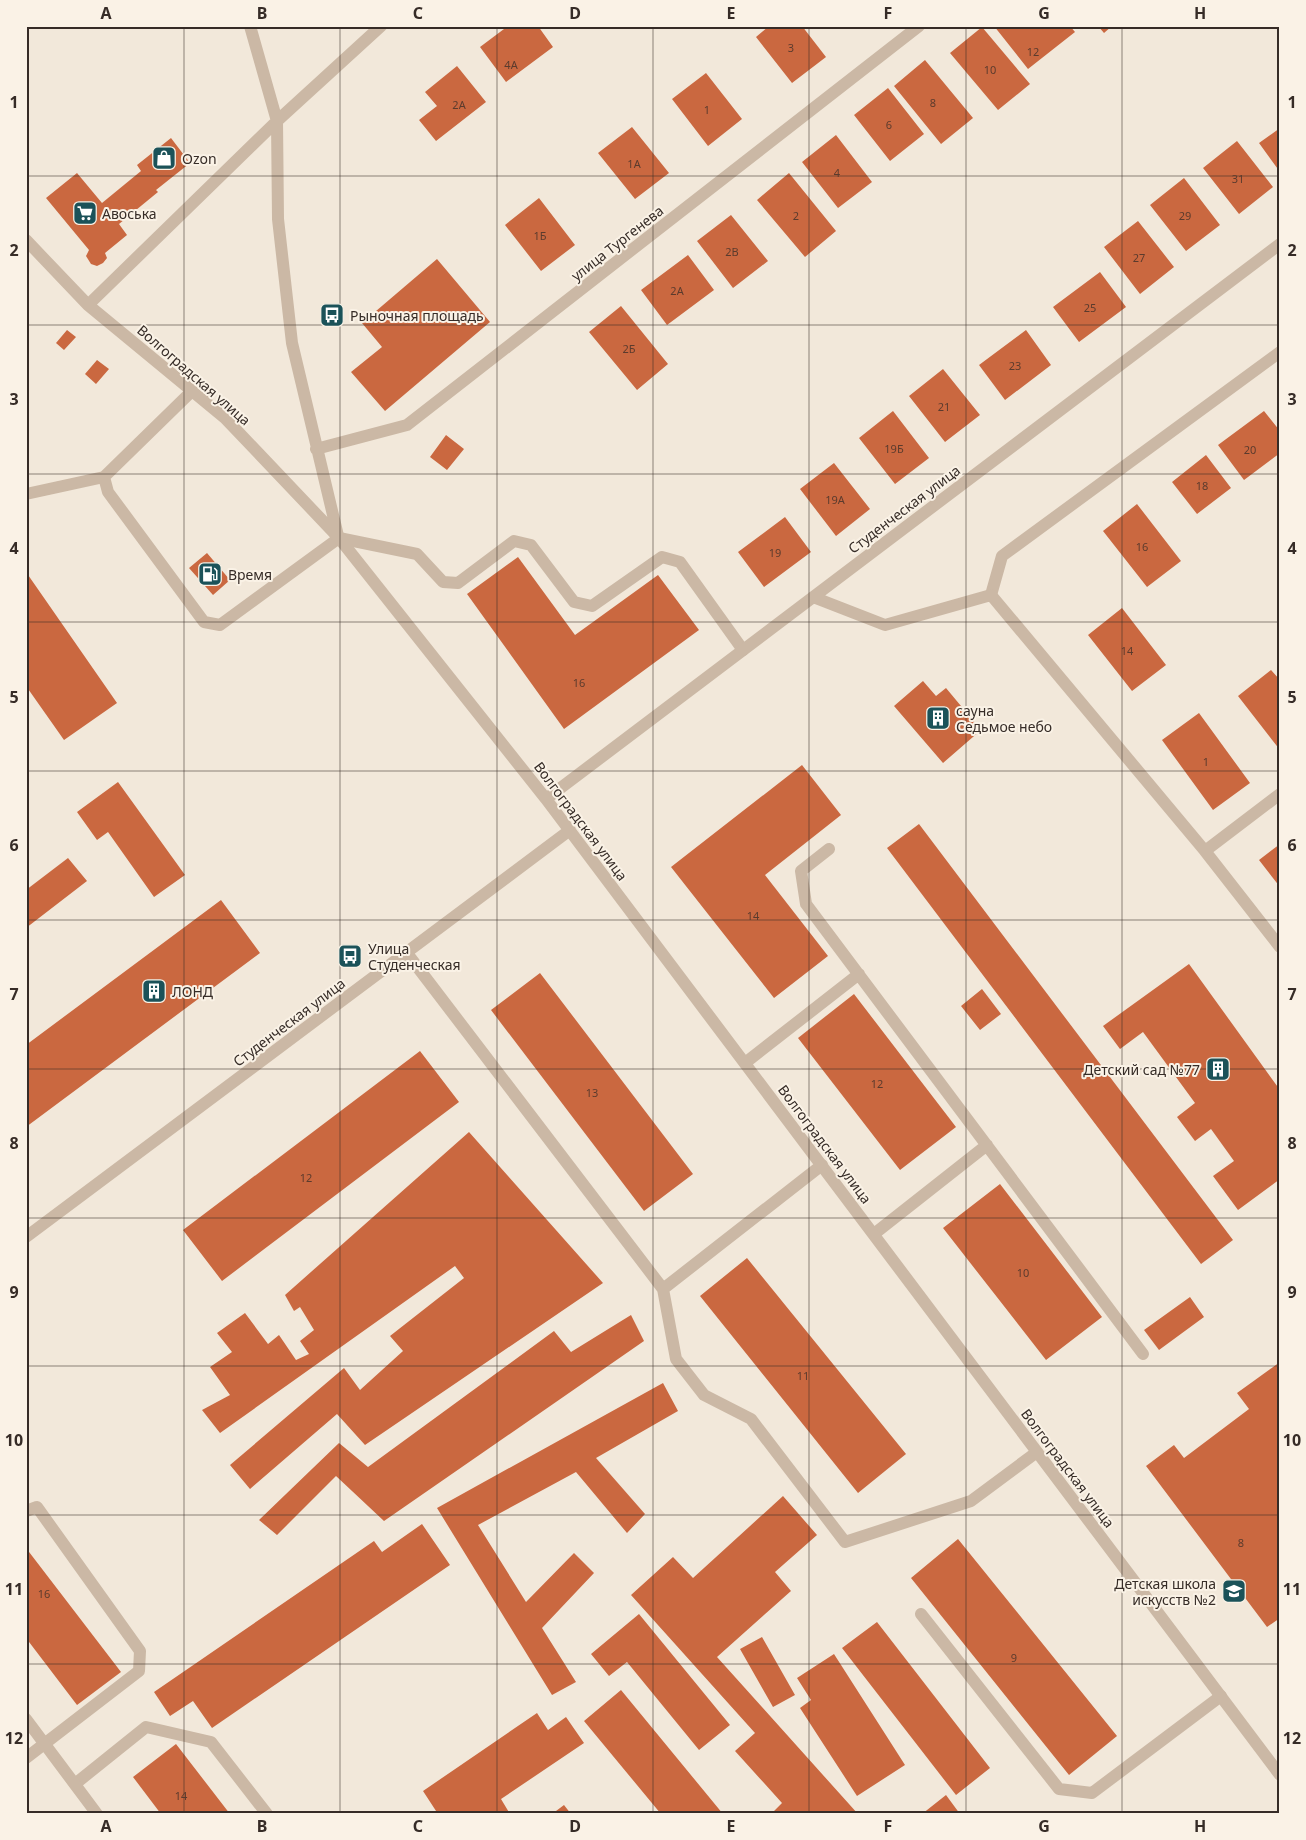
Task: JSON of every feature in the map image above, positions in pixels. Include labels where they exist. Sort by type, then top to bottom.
[{"type":"street","name":"Волгоградская улица","points":[[250,26],[277,120],[278,219],[292,343],[338,538]]},
{"type":"street","points":[[88,305],[277,120],[382,26]]},
{"type":"street","name":"улица Тургенева","points":[[316,449],[407,425],[919,26]]},
{"type":"street","name":"Волгоградская улица","points":[[26,240],[88,305],[225,418],[338,538],[570,830],[1280,1775]]},
{"type":"street","name":"Студенческая улица","points":[[546,799],[1280,244]]},
{"type":"street","points":[[991,595],[1002,556],[1280,352]]},
{"type":"street","points":[[26,494],[104,477],[192,391]]},
{"type":"street","points":[[104,477],[108,492],[204,622],[220,625],[338,538],[417,554],[443,582],[458,583],[514,541],[531,545],[574,602],[592,606],[662,557],[680,562],[743,650]]},
{"type":"street","points":[[813,597],[885,625],[991,595]]},
{"type":"street","points":[[991,595],[1205,851],[1280,947]]},
{"type":"street","points":[[1205,851],[1280,794]]},
{"type":"street","name":"Студенческая улица","points":[[26,1238],[570,830]]},
{"type":"street","points":[[829,849],[801,871],[806,904],[1143,1354]]},
{"type":"street","points":[[406,952],[663,1289],[676,1359],[704,1395],[751,1419],[845,1542],[972,1501],[1037,1452]]},
{"type":"street","points":[[745,1063],[859,974]]},
{"type":"street","points":[[874,1234],[986,1145]]},
{"type":"street","points":[[663,1289],[822,1165]]},
{"type":"street","points":[[26,1511],[38,1508],[140,1651],[139,1671],[26,1758]]},
{"type":"street","points":[[921,1614],[1059,1789],[1092,1793],[1221,1696]]},
{"type":"street","points":[[26,1719],[97,1814]]},
{"type":"street","points":[[75,1784],[146,1727],[211,1742],[267,1814]]},
{"type":"building","points":[[508,26],[538,26],[553,47],[506,82],[480,47]]},
{"type":"building","points":[[769,26],[802,26],[826,57],[792,83],[756,37]]},
{"type":"building","points":[[994,26],[1070,26],[1075,32],[1028,69]]},
{"type":"building","points":[[1098,26],[1112,26],[1104,33]]},
{"type":"building","points":[[982,27],[1030,84],[998,110],[950,53]]},
{"type":"building","points":[[925,60],[973,118],[941,144],[894,86]]},
{"type":"building","points":[[457,66],[486,102],[436,141],[419,120],[437,106],[425,92]]},
{"type":"building","points":[[706,73],[742,119],[708,146],[672,99]]},
{"type":"building","points":[[888,88],[924,134],[890,161],[854,115]]},
{"type":"building","points":[[632,127],[669,173],[635,199],[598,153]]},
{"type":"building","points":[[1280,128],[1280,172],[1259,143]]},
{"type":"building","points":[[836,135],[872,182],[838,208],[802,162]]},
{"type":"building","points":[[171,138],[190,163],[156,190],[158,192],[119,224],[127,235],[105,253],[107,258],[103,263],[97,266],[91,264],[86,256],[89,250],[46,198],[77,173],[102,203],[141,171],[137,165]]},
{"type":"building","points":[[1237,141],[1273,187],[1239,214],[1203,168]]},
{"type":"building","points":[[789,173],[836,231],[805,257],[757,200]]},
{"type":"building","points":[[1184,178],[1220,225],[1186,251],[1150,205]]},
{"type":"building","points":[[539,198],[575,245],[541,271],[505,225]]},
{"type":"building","points":[[731,215],[768,261],[733,288],[697,241]]},
{"type":"building","points":[[1138,221],[1174,267],[1140,294],[1104,247]]},
{"type":"building","points":[[688,255],[714,290],[667,325],[641,290]]},
{"type":"building","points":[[437,259],[490,322],[385,411],[351,372],[382,347],[362,323]]},
{"type":"building","points":[[1100,272],[1126,307],[1079,342],[1053,307]]},
{"type":"building","points":[[621,306],[668,364],[637,390],[589,332]]},
{"type":"building","points":[[67,330],[76,337],[64,350],[56,343]]},
{"type":"building","points":[[1026,330],[1051,365],[1005,400],[979,365]]},
{"type":"building","points":[[97,360],[109,369],[96,384],[85,374]]},
{"type":"building","points":[[943,369],[980,415],[945,442],[909,396]]},
{"type":"building","points":[[893,411],[929,458],[895,484],[859,438]]},
{"type":"building","points":[[1264,411],[1280,431],[1280,453],[1244,480],[1218,445]]},
{"type":"building","points":[[446,435],[464,449],[447,470],[430,457]]},
{"type":"building","points":[[1206,455],[1231,488],[1197,514],[1172,482]]},
{"type":"building","points":[[834,463],[870,509],[836,536],[800,489]]},
{"type":"building","points":[[1137,504],[1181,561],[1147,587],[1103,531]]},
{"type":"building","points":[[785,517],[811,552],[764,587],[738,552]]},
{"type":"building","name":"Время","points":[[207,553],[230,580],[213,595],[189,568]]},
{"type":"building","points":[[518,557],[575,635],[658,575],[699,630],[564,729],[467,594]]},
{"type":"building","points":[[26,572],[117,703],[64,740],[26,686]]},
{"type":"building","points":[[1122,608],[1166,665],[1132,691],[1088,635]]},
{"type":"building","points":[[1271,670],[1280,680],[1280,750],[1238,696]]},
{"type":"building","name":"сауна Седьмое небо","points":[[923,681],[936,696],[946,688],[981,730],[943,763],[894,706]]},
{"type":"building","points":[[1199,713],[1250,783],[1213,810],[1162,740]]},
{"type":"building","points":[[802,765],[841,815],[765,875],[828,956],[774,998],[671,867]]},
{"type":"building","points":[[118,782],[185,875],[154,897],[108,832],[97,840],[77,812]]},
{"type":"building","points":[[919,824],[1233,1240],[1201,1264],[887,848]]},
{"type":"building","points":[[1280,844],[1280,887],[1259,860]]},
{"type":"building","points":[[68,858],[87,881],[26,928],[26,890]]},
{"type":"building","name":"ЛОНД","points":[[221,900],[260,953],[26,1127],[26,1045]]},
{"type":"building","name":"Детский сад №77","points":[[1189,964],[1280,1090],[1280,1179],[1238,1210],[1213,1176],[1234,1161],[1211,1129],[1195,1141],[1177,1117],[1195,1103],[1143,1032],[1120,1049],[1103,1026]]},
{"type":"building","points":[[540,973],[693,1174],[644,1211],[491,1010]]},
{"type":"building","points":[[982,989],[1001,1014],[980,1030],[961,1006]]},
{"type":"building","points":[[854,994],[956,1127],[900,1170],[798,1038]]},
{"type":"building","points":[[420,1051],[459,1102],[222,1281],[183,1230]]},
{"type":"building","points":[[469,1132],[603,1283],[365,1445],[337,1414],[250,1489],[230,1465],[344,1368],[360,1390],[403,1351],[390,1336],[464,1278],[455,1266],[220,1433],[202,1410],[230,1395],[210,1367],[232,1352],[217,1333],[245,1313],[268,1344],[279,1335],[296,1360],[309,1354],[300,1341],[314,1330],[300,1307],[294,1311],[285,1295]]},
{"type":"building","points":[[1000,1184],[1102,1317],[1046,1360],[943,1228]]},
{"type":"building","points":[[747,1258],[906,1454],[858,1493],[700,1296]]},
{"type":"building","points":[[1190,1297],[1204,1317],[1159,1350],[1144,1330]]},
{"type":"building","points":[[631,1315],[644,1341],[384,1521],[336,1476],[277,1535],[259,1520],[339,1443],[368,1467],[554,1331],[571,1352]]},
{"type":"building","name":"Детская школа искусств №2","points":[[1280,1362],[1280,1618],[1267,1627],[1146,1466],[1174,1445],[1184,1458],[1249,1409],[1237,1393]]},
{"type":"building","points":[[663,1383],[678,1411],[596,1458],[645,1514],[627,1533],[576,1472],[478,1525],[526,1602],[574,1553],[594,1573],[542,1628],[576,1682],[552,1695],[437,1508]]},
{"type":"building","points":[[783,1496],[817,1535],[775,1572],[791,1591],[717,1657],[858,1814],[774,1814],[773,1812],[782,1803],[735,1751],[755,1733],[631,1595],[673,1557],[693,1578]]},
{"type":"building","points":[[422,1524],[450,1565],[212,1728],[193,1701],[170,1716],[154,1692],[374,1541],[382,1552]]},
{"type":"building","points":[[958,1539],[1117,1736],[1069,1775],[911,1578]]},
{"type":"building","points":[[26,1548],[121,1672],[77,1705],[26,1638]]},
{"type":"building","points":[[639,1614],[730,1725],[699,1750],[627,1662],[609,1676],[591,1654]]},
{"type":"building","points":[[877,1622],[990,1768],[956,1795],[842,1648]]},
{"type":"building","points":[[762,1637],[795,1695],[773,1707],[740,1649]]},
{"type":"building","points":[[834,1654],[905,1765],[857,1796],[800,1708],[811,1700],[797,1678]]},
{"type":"building","points":[[621,1690],[723,1814],[661,1814],[584,1721]]},
{"type":"building","points":[[537,1713],[548,1730],[566,1717],[584,1743],[501,1799],[510,1814],[438,1814],[423,1791]]},
{"type":"building","points":[[176,1744],[230,1814],[161,1814],[133,1777]]},
{"type":"building","points":[[946,1795],[960,1814],[922,1814]]},
{"type":"building","points":[[564,1805],[571,1814],[552,1814]]},
{"type":"place","name":"Ozon","points":[[164,158]]},
{"type":"place","name":"Авоська","points":[[85,213]]},
{"type":"place","name":"Рыночная площадь","points":[[332,315]]},
{"type":"place","name":"Время","points":[[210,574]]},
{"type":"place","name":"сауна Седьмое небо","points":[[938,718]]},
{"type":"place","name":"Улица Студенческая","points":[[350,956]]},
{"type":"place","name":"ЛОНД","points":[[154,991]]},
{"type":"place","name":"Детский сад №77","points":[[1218,1069]]},
{"type":"place","name":"Детская школа искусств №2","points":[[1234,1591]]}]
